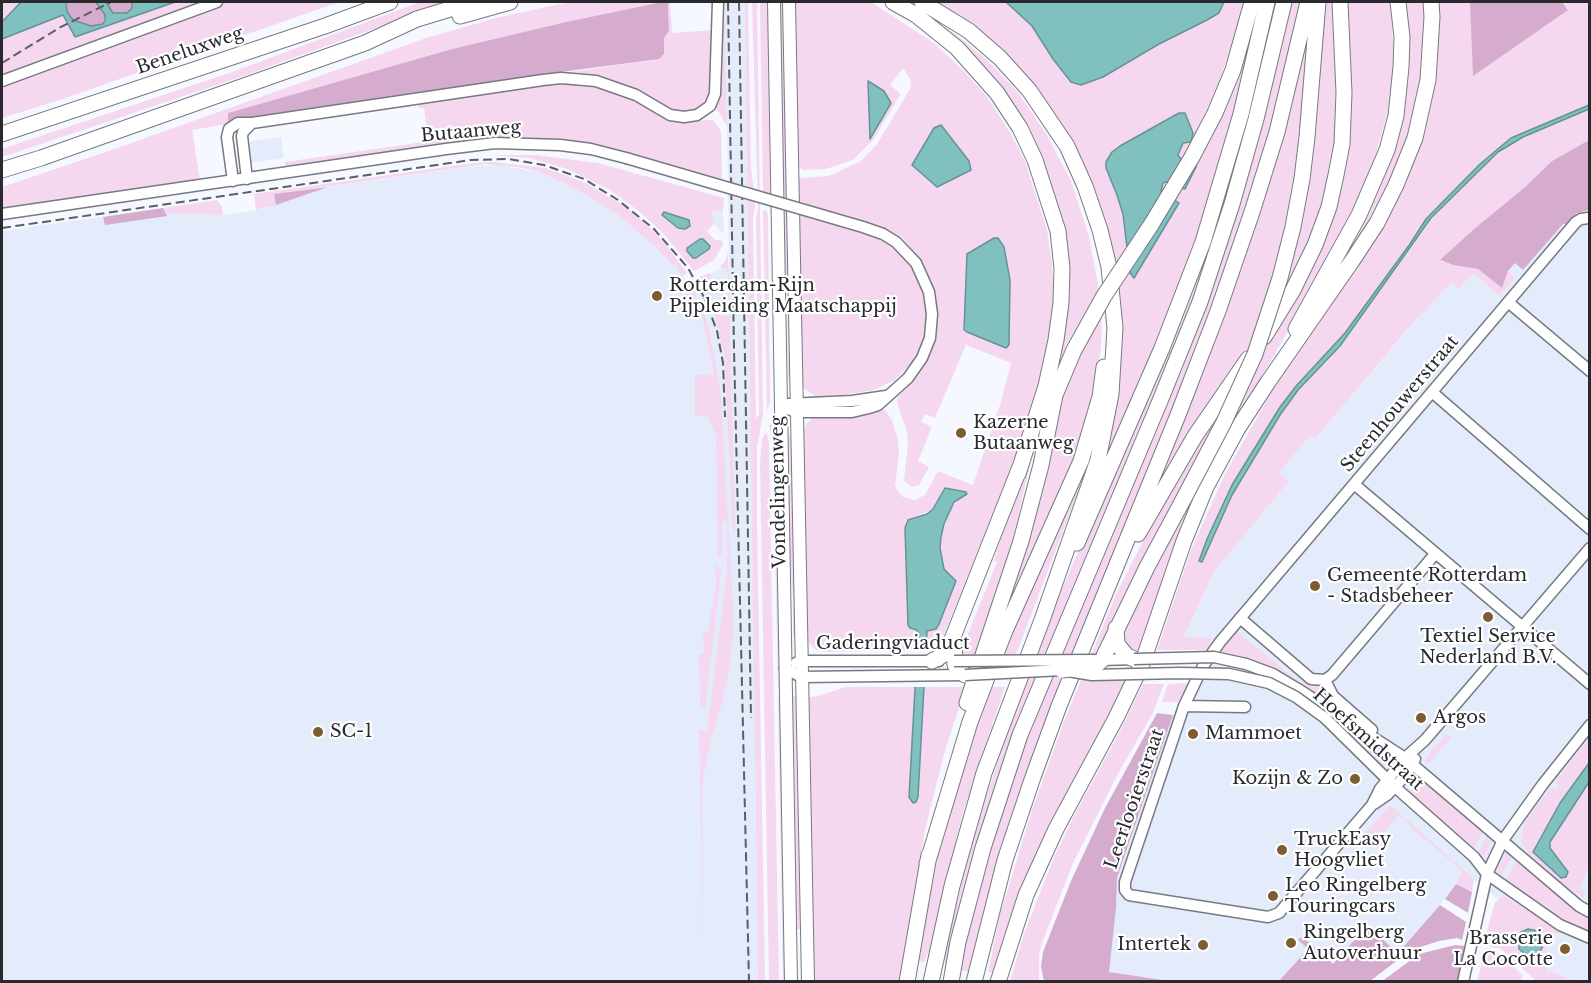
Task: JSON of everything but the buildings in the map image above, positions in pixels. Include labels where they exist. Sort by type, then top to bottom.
[{"type":"highway","name":"Beneluxweg","points":[[2,134],[314,30],[390,2]]},
{"type":"highway","points":[[2,170],[365,43],[417,20],[473,2]]},
{"type":"highway","points":[[365,43],[418,30],[510,2]]},
{"type":"highway","points":[[893,2],[916,15],[957,48],[997,93],[1020,128],[1035,160],[1058,231],[1062,268],[1061,303],[1056,340],[1046,386],[1018,474]]},
{"type":"highway","points":[[922,2],[969,32],[1000,58],[1029,90],[1068,146],[1100,230],[1109,267],[1115,328],[1111,394],[1098,460],[1042,620],[984,774],[952,886],[931,981]]},
{"type":"highway","points":[[932,661],[945,654],[1051,388],[1104,296],[1174,190],[1215,113],[1233,70],[1252,2]]},
{"type":"highway","points":[[1042,620],[1114,463],[1203,242],[1241,114],[1267,2]]},
{"type":"highway","points":[[951,981],[958,942],[983,848],[1020,735],[1200,302],[1232,204],[1256,119],[1284,2]]},
{"type":"highway","points":[[974,981],[1005,860],[1033,777],[1059,706],[1109,587],[1218,311],[1252,212],[1277,132],[1308,2]]},
{"type":"highway","points":[[1062,670],[1095,666],[1102,660],[1147,567],[1224,422],[1255,354],[1280,278],[1302,179],[1318,2]]},
{"type":"highway","points":[[1109,587],[1195,436],[1293,290],[1315,245],[1329,207],[1342,144],[1344,93],[1340,2]]},
{"type":"highway","points":[[1268,382],[1359,215],[1387,150],[1396,116],[1401,67],[1402,37],[1398,2]]},
{"type":"highway","points":[[998,981],[1026,895],[1056,829],[1116,718],[1142,664],[1184,541],[1206,487],[1238,428],[1377,223],[1396,185],[1415,138],[1428,80],[1431,2]]},
{"type":"highway","points":[[927,864],[970,723],[1004,633],[1081,461],[1100,397],[1106,353],[1107,307],[1100,230]]},
{"type":"highway","points":[[907,981],[927,864],[954,741],[1022,541],[1041,465],[1051,412],[1071,355]]},
{"type":"highway","points":[[1116,628],[1116,644],[1127,656],[1134,659]]},
{"type":"highway","points":[[953,635],[955,665],[965,675]]},
{"type":"main road","name":"Vondelingenweg","points":[[774,2],[791,981]]},
{"type":"main road","name":"Vondelingenweg","points":[[789,2],[808,981]]},
{"type":"street","points":[[2,81],[217,2]]},
{"type":"street","points":[[233,181],[227,137],[228,129],[238,123],[252,123],[561,78],[581,78],[613,85],[636,94],[676,117],[697,115],[710,106],[716,94],[718,2]]},
{"type":"street","points":[[247,179],[242,140],[243,132],[252,123]]},
{"type":"street","name":"Butaanweg","points":[[2,214],[495,143],[560,145],[626,158],[883,234],[896,242],[910,256],[923,275],[930,292],[932,314],[930,338],[922,358],[908,378],[880,400],[852,407],[781,406]]},
{"type":"street","name":"Steenhouwerstraat","points":[[1184,706],[1203,666],[1240,618],[1576,222],[1589,218]]},
{"type":"street","points":[[1508,302],[1590,371]]},
{"type":"street","points":[[1432,392],[1590,529]]},
{"type":"street","points":[[1354,484],[1590,684]]},
{"type":"street","name":"Leerlooierstraat","points":[[1184,706],[1125,882],[1125,890],[1129,895],[1246,914],[1274,916],[1286,906],[1590,548]]},
{"type":"street","points":[[1325,680],[1332,675],[1435,554]]},
{"type":"street","name":"Hoefsmidstraat","points":[[1240,618],[1311,679],[1325,680],[1330,693],[1371,729],[1376,739]]},
{"type":"street","name":"Hoefsmidstraat","points":[[1102,660],[1214,657],[1230,659],[1273,674],[1328,714],[1391,783],[1465,849],[1486,874],[1560,925],[1590,938]]},
{"type":"street","name":"Gaderingviaduct","points":[[785,668],[801,661],[1102,660]]},
{"type":"street","name":"Gaderingviaduct","points":[[785,668],[801,677],[965,675],[1062,670]]},
{"type":"street","name":"Hoefsmidstraat","points":[[1062,670],[1092,675],[1210,673],[1245,677],[1269,683],[1376,739],[1409,761],[1579,906],[1590,912]]},
{"type":"street","points":[[1184,706],[1245,707]]},
{"type":"street","points":[[1462,981],[1486,874],[1503,840],[1543,784],[1590,725]]},
{"type":"shaded area","points":[[2,2],[200,2],[2,75]]},
{"type":"shaded area","points":[[66,2],[96,2],[105,15],[103,24],[91,26],[73,20],[67,12]]},
{"type":"shaded area","points":[[106,2],[132,2],[132,8],[127,13],[113,13]]},
{"type":"shaded area","points":[[228,2],[339,2],[63,99],[2,118],[2,84],[98,52]]},
{"type":"shaded area","points":[[420,2],[448,2],[235,79],[2,157],[2,149],[232,72]]},
{"type":"shaded area","points":[[569,2],[662,2],[452,49],[228,113],[228,124],[192,130],[200,180],[2,209],[2,187],[426,38],[496,18]]},
{"type":"shaded area","points":[[670,2],[672,33],[714,30],[712,91],[706,103],[694,111],[686,113],[671,111],[639,91],[622,84],[588,75],[563,73],[659,59],[664,54],[664,38],[669,31],[668,4]]},
{"type":"shaded area","points":[[670,2],[668,4],[669,31],[664,38],[664,54],[659,59],[508,79],[228,124],[228,113],[452,49]]},
{"type":"shaded area","points":[[722,2],[724,2],[727,126],[716,107],[722,81]]},
{"type":"shaded area","points":[[723,2],[746,2],[758,981],[2,981],[2,231],[163,208],[166,213],[222,215],[238,213],[262,209],[328,187],[475,166],[497,165],[538,172],[572,187],[617,214],[671,264],[676,266],[689,285],[729,264]]},
{"type":"shaded area","points":[[745,2],[748,2],[751,170],[755,207],[753,216],[756,419],[759,414],[756,221],[758,208],[752,2],[757,2],[763,414],[757,447],[757,523],[765,982],[758,981]]},
{"type":"shaded area","points":[[760,2],[770,2],[773,183],[771,183],[771,194],[763,192]]},
{"type":"shaded area","points":[[778,2],[784,2],[790,377],[788,377],[787,281],[783,263]]},
{"type":"shaded area","points":[[793,2],[871,2],[934,43],[966,73],[988,98],[1011,134],[1025,161],[1047,230],[1054,300],[1047,362],[1025,433],[936,650],[926,650],[927,631],[936,629],[939,624],[956,581],[944,569],[940,548],[941,537],[951,507],[966,492],[945,488],[933,509],[906,521],[908,624],[910,628],[918,631],[917,650],[826,652],[816,650],[805,638],[804,430],[806,424],[815,416],[852,417],[866,415],[880,409],[885,410],[892,420],[898,440],[899,455],[895,485],[903,497],[915,500],[925,495],[938,471],[973,485],[1000,405],[1011,363],[966,345],[935,418],[925,414],[921,422],[932,427],[918,461],[929,467],[919,485],[912,487],[906,483],[904,480],[907,432],[897,403],[898,397],[918,376],[934,344],[937,315],[935,293],[923,263],[901,236],[872,223],[796,201],[795,183],[800,178],[829,176],[861,161],[877,144],[910,89],[911,80],[903,68],[890,85],[901,94],[873,140],[853,160],[826,169],[802,170],[796,162]]},
{"type":"shaded area","points":[[931,2],[1006,2],[1032,26],[1071,82],[1081,85],[1104,77],[1159,44],[1207,20],[1219,13],[1224,2],[1245,2],[1217,88],[1198,127],[1204,146],[1259,2],[1224,150],[1195,242],[1106,467],[1102,464],[1120,313],[1060,125]]},
{"type":"shaded area","points":[[1270,2],[1278,2],[1241,153],[1195,295],[1096,537],[947,967],[945,967],[944,957],[969,853],[1007,730],[1053,610],[1166,349]]},
{"type":"shaded area","points":[[1291,2],[1303,2],[1282,90],[1238,236],[969,972],[959,970],[987,859],[1010,786],[1072,620],[1140,464]]},
{"type":"shaded area","points":[[1324,2],[1339,2],[1341,66],[1333,177],[1293,283],[1144,514],[1225,313],[1286,125],[1312,22]]},
{"type":"shaded area","points":[[1346,2],[1390,2],[1394,55],[1392,85],[1388,110],[1371,172],[1328,262],[1255,388],[1125,685],[993,973],[988,972],[1000,915],[1032,810],[1065,719],[1117,592],[1172,485],[1315,259],[1350,80]],"holes":[[[1121,639],[1130,660],[1122,679],[1087,680]]]},
{"type":"shaded area","points":[[1403,2],[1428,2],[1423,87],[1396,180],[1324,298],[1357,234],[1383,173]]},
{"type":"shaded area","points":[[1436,2],[1470,2],[1472,19],[1568,9],[1562,2],[1589,2],[1589,105],[1511,138],[1480,164],[1426,219],[1345,333],[1297,385],[1232,485],[1202,562],[1232,495],[1280,415],[1298,390],[1341,346],[1439,209],[1498,152],[1523,137],[1589,109],[1589,140],[1552,161],[1440,261],[1478,269],[1502,288],[1508,271],[1515,278],[1499,295],[1473,273],[1459,289],[1451,283],[1414,322],[1315,439],[1309,436],[1279,473],[1289,481],[1214,572],[1184,637],[1213,638],[1207,650],[1157,650],[1191,550],[1225,474],[1275,386],[1358,264],[1419,145],[1431,102],[1436,71]]},
{"type":"shaded area","points":[[1470,2],[1562,2],[1568,10],[1473,76]]},
{"type":"shaded area","points":[[906,3],[930,16],[959,37],[986,59],[1017,91],[1047,135],[1071,181],[1089,236],[1099,290],[1066,345],[1068,347],[1049,386],[1064,261],[1009,104]]},
{"type":"shaded area","points":[[558,82],[595,85],[611,89],[674,121],[713,120],[721,131],[722,180],[595,145],[560,139],[530,138],[503,138],[286,168],[285,162],[423,142],[422,132],[427,130],[424,108],[419,108],[418,103]]},
{"type":"shaded area","points":[[281,137],[284,158],[250,163],[247,148],[251,141]]},
{"type":"shaded area","points":[[1589,140],[1589,210],[1577,213],[1568,224],[1563,224],[1523,270],[1515,263],[1508,271],[1502,288],[1478,269],[1453,265],[1440,260],[1552,161]]},
{"type":"shaded area","points":[[491,155],[536,155],[598,163],[724,198],[723,210],[712,211],[714,224],[707,231],[715,240],[723,241],[723,245],[714,260],[694,271],[663,233],[610,190],[567,169],[529,158]]},
{"type":"shaded area","points":[[493,162],[546,168],[586,183],[626,207],[645,223],[665,243],[687,273],[682,276],[676,266],[671,264],[617,214],[572,187],[523,168],[486,164],[275,194],[276,205],[256,210],[254,194]]},
{"type":"shaded area","points":[[328,187],[276,205],[274,194]]},
{"type":"shaded area","points":[[217,200],[222,207],[223,215],[166,213],[163,208]]},
{"type":"shaded area","points":[[163,208],[167,216],[105,225],[103,217]]},
{"type":"shaded area","points":[[723,210],[724,232],[722,232],[713,223],[712,211]]},
{"type":"shaded area","points":[[763,210],[767,211],[768,217],[770,402],[767,411]]},
{"type":"shaded area","points":[[1589,210],[1589,981],[1555,981],[1536,963],[1552,929],[1496,898],[1465,872],[1398,953],[1333,964],[1282,981],[1162,981],[1108,973],[1117,878],[1173,715],[1183,692],[1213,639],[1184,638],[1214,572],[1289,481],[1279,473],[1309,435],[1315,439],[1437,296],[1451,283],[1459,289],[1473,273],[1509,283],[1515,278],[1508,271],[1515,263],[1523,270],[1563,223],[1568,224],[1577,213]]},
{"type":"shaded area","points":[[797,214],[875,237],[895,249],[913,266],[925,290],[929,312],[927,334],[918,356],[895,380],[874,390],[841,395],[815,396],[802,387]]},
{"type":"shaded area","points":[[728,251],[735,532],[733,532],[724,353],[705,286],[698,277],[710,273],[711,303],[718,303],[719,316],[729,316],[728,280],[716,280],[728,279],[727,269],[719,267],[725,261]]},
{"type":"shaded area","points":[[693,278],[692,287],[710,333],[721,395],[733,604],[733,636],[729,672],[710,742],[703,780],[704,982],[699,730],[707,731],[727,570],[727,521],[722,521],[722,554],[718,557],[716,436],[707,416],[695,416],[695,374],[714,373],[703,321],[693,296],[688,298],[686,292]]},
{"type":"shaded area","points":[[1102,309],[1101,346],[1096,384],[1082,440],[1057,504],[998,627],[1057,403]]},
{"type":"shaded area","points":[[1100,418],[1081,484],[1015,657],[999,657]]},
{"type":"shaded area","points":[[777,421],[780,691],[778,688],[773,442],[769,426]]},
{"type":"shaded area","points":[[765,433],[769,443],[779,982],[769,981],[760,462]]},
{"type":"shaded area","points":[[785,436],[791,436],[795,637],[793,636]]},
{"type":"shaded area","points":[[1035,443],[1013,538],[997,593],[976,657],[965,657],[961,651],[997,562],[994,561],[1008,515]]},
{"type":"shaded area","points":[[715,565],[721,569],[721,573],[705,708],[700,707],[699,654],[704,654],[703,632],[708,632],[716,585]]},
{"type":"shaded area","points":[[1236,631],[1301,684],[1305,680],[1312,685],[1323,687],[1324,695],[1368,729],[1278,671],[1257,661],[1220,651]]},
{"type":"shaded area","points":[[1188,683],[1178,702],[1162,702],[1168,684]]},
{"type":"shaded area","points":[[1143,684],[1164,684],[1153,713],[1119,772],[1073,863],[1042,943],[1039,955],[1039,981],[1010,981],[1025,931],[1055,855]]},
{"type":"shaded area","points":[[846,687],[915,687],[909,797],[918,800],[924,687],[966,687],[945,750],[925,830],[901,981],[813,981],[809,697]]},
{"type":"shaded area","points":[[986,687],[1005,687],[963,812],[929,951],[924,962],[918,961],[931,876]]},
{"type":"shaded area","points":[[781,696],[787,982],[783,981],[778,698]]},
{"type":"shaded area","points":[[790,696],[796,696],[801,929],[796,929]]},
{"type":"shaded area","points":[[1327,711],[1393,755],[1382,768],[1365,748],[1326,713]]},
{"type":"shaded area","points":[[1157,713],[1173,715],[1117,878],[1109,972],[1169,981],[1044,981],[1041,967],[1043,952],[1071,881],[1105,808]]},
{"type":"shaded area","points":[[1446,734],[1451,738],[1428,764],[1424,760]]},
{"type":"shaded area","points":[[1589,738],[1589,763],[1560,803],[1533,852],[1564,878],[1566,877],[1566,868],[1550,848],[1550,842],[1589,782],[1589,865],[1580,889],[1585,892],[1583,898],[1560,882],[1528,853],[1521,840],[1525,822],[1551,787],[1556,790],[1559,786],[1555,782]]},
{"type":"shaded area","points":[[1422,775],[1484,829],[1472,853],[1407,794]]},
{"type":"shaded area","points":[[1390,805],[1474,879],[1472,892],[1456,884],[1463,872],[1411,829],[1412,827],[1399,815],[1379,839],[1385,845],[1380,851],[1363,836]]},
{"type":"shaded area","points":[[1489,832],[1493,839],[1482,860],[1476,857]]},
{"type":"shaded area","points":[[1510,850],[1514,853],[1499,879],[1495,873]]},
{"type":"shaded area","points":[[1517,860],[1589,916],[1589,934],[1567,923],[1506,880]]},
{"type":"shaded area","points":[[1456,884],[1472,892],[1468,913],[1445,899]]},
{"type":"shaded area","points":[[1504,896],[1561,931],[1560,935],[1553,932],[1541,959],[1550,963],[1546,972],[1551,971],[1572,981],[1536,981],[1501,949],[1483,945],[1495,902]],"holes":[[[1543,938],[1540,953],[1527,956],[1521,952]]]},
{"type":"shaded area","points":[[1440,905],[1466,922],[1462,940],[1457,938],[1439,941],[1411,950],[1370,981],[1279,981],[1308,949],[1298,940],[1302,936],[1333,964],[1367,926],[1398,953]]},
{"type":"shaded area","points":[[1455,945],[1467,946],[1459,981],[1381,982],[1419,954]]},
{"type":"shaded area","points":[[1486,950],[1499,953],[1506,958],[1523,976],[1521,981],[1477,982]]},
{"type":"water","points":[[21,2],[66,2],[67,12],[73,20],[91,26],[103,24],[105,20],[105,15],[96,2],[106,2],[113,13],[127,13],[132,8],[132,2],[175,2],[75,37],[63,15],[2,39],[2,22]]},
{"type":"water","points":[[1006,2],[1224,2],[1219,13],[1207,20],[1159,44],[1103,77],[1081,85],[1071,82],[1032,26]]},
{"type":"water","points":[[868,81],[884,91],[891,103],[870,139]]},
{"type":"water","points":[[1589,105],[1589,109],[1523,137],[1498,152],[1431,218],[1340,346],[1298,390],[1280,415],[1232,495],[1202,562],[1199,561],[1232,485],[1280,407],[1345,333],[1426,219],[1480,164],[1511,138]]},
{"type":"water","points":[[1179,113],[1185,113],[1193,133],[1191,142],[1183,143],[1178,155],[1196,167],[1185,189],[1163,183],[1161,191],[1179,203],[1134,278],[1130,273],[1123,214],[1106,168],[1106,162],[1112,152],[1120,146]]},
{"type":"water","points":[[941,125],[969,161],[971,170],[937,187],[912,165],[934,128]]},
{"type":"water","points":[[664,212],[689,220],[690,226],[685,229],[678,228],[662,215]]},
{"type":"water","points":[[994,238],[998,238],[1004,247],[1010,280],[1009,345],[1006,348],[964,330],[967,254]]},
{"type":"water","points":[[700,239],[710,246],[709,249],[693,258],[687,248]]},
{"type":"water","points":[[945,488],[967,494],[954,502],[941,537],[940,548],[944,569],[956,581],[939,624],[936,629],[927,631],[918,797],[913,803],[909,797],[918,634],[917,630],[908,625],[905,528],[908,520],[927,514],[933,509]]},
{"type":"water","points":[[1589,763],[1589,782],[1550,842],[1550,848],[1568,872],[1566,877],[1561,878],[1533,852],[1560,803]]},
{"type":"water","points":[[1528,929],[1538,931],[1543,938],[1542,948],[1537,957],[1527,956],[1519,949],[1519,936],[1521,932]]},
{"type":"pier","points":[[914,650],[929,650],[927,687],[912,687]]},
{"type":"railway","points":[[2,63],[59,28],[111,2]]},
{"type":"railway","points":[[728,2],[749,982]]},
{"type":"railway","points":[[739,2],[751,718]]},
{"type":"railway","points":[[2,228],[471,160],[509,159],[544,165],[584,179],[618,200],[654,229],[688,268],[705,299],[717,331],[723,363],[725,417]]},
{"type":"place","name":"Rotterdam-Rijn Pijpleiding Maatschappij","points":[[657,296]]},
{"type":"place","name":"Kazerne Butaanweg","points":[[961,433]]},
{"type":"place","name":"Gemeente Rotterdam - Stadsbeheer","points":[[1315,586]]},
{"type":"place","name":"Textiel Service Nederland B.V.","points":[[1488,617]]},
{"type":"place","name":"Argos","points":[[1421,718]]},
{"type":"place","name":"SC-1","points":[[318,732]]},
{"type":"place","name":"Mammoet","points":[[1193,734]]},
{"type":"place","name":"Kozijn & Zo","points":[[1355,779]]},
{"type":"place","name":"TruckEasy Hoogvliet","points":[[1282,850]]},
{"type":"place","name":"Leo Ringelberg Touringcars","points":[[1273,896]]},
{"type":"place","name":"Ringelberg Autoverhuur","points":[[1291,943]]},
{"type":"place","name":"Intertek","points":[[1203,945]]},
{"type":"place","name":"Brasserie La Cocotte","points":[[1565,949]]}]
